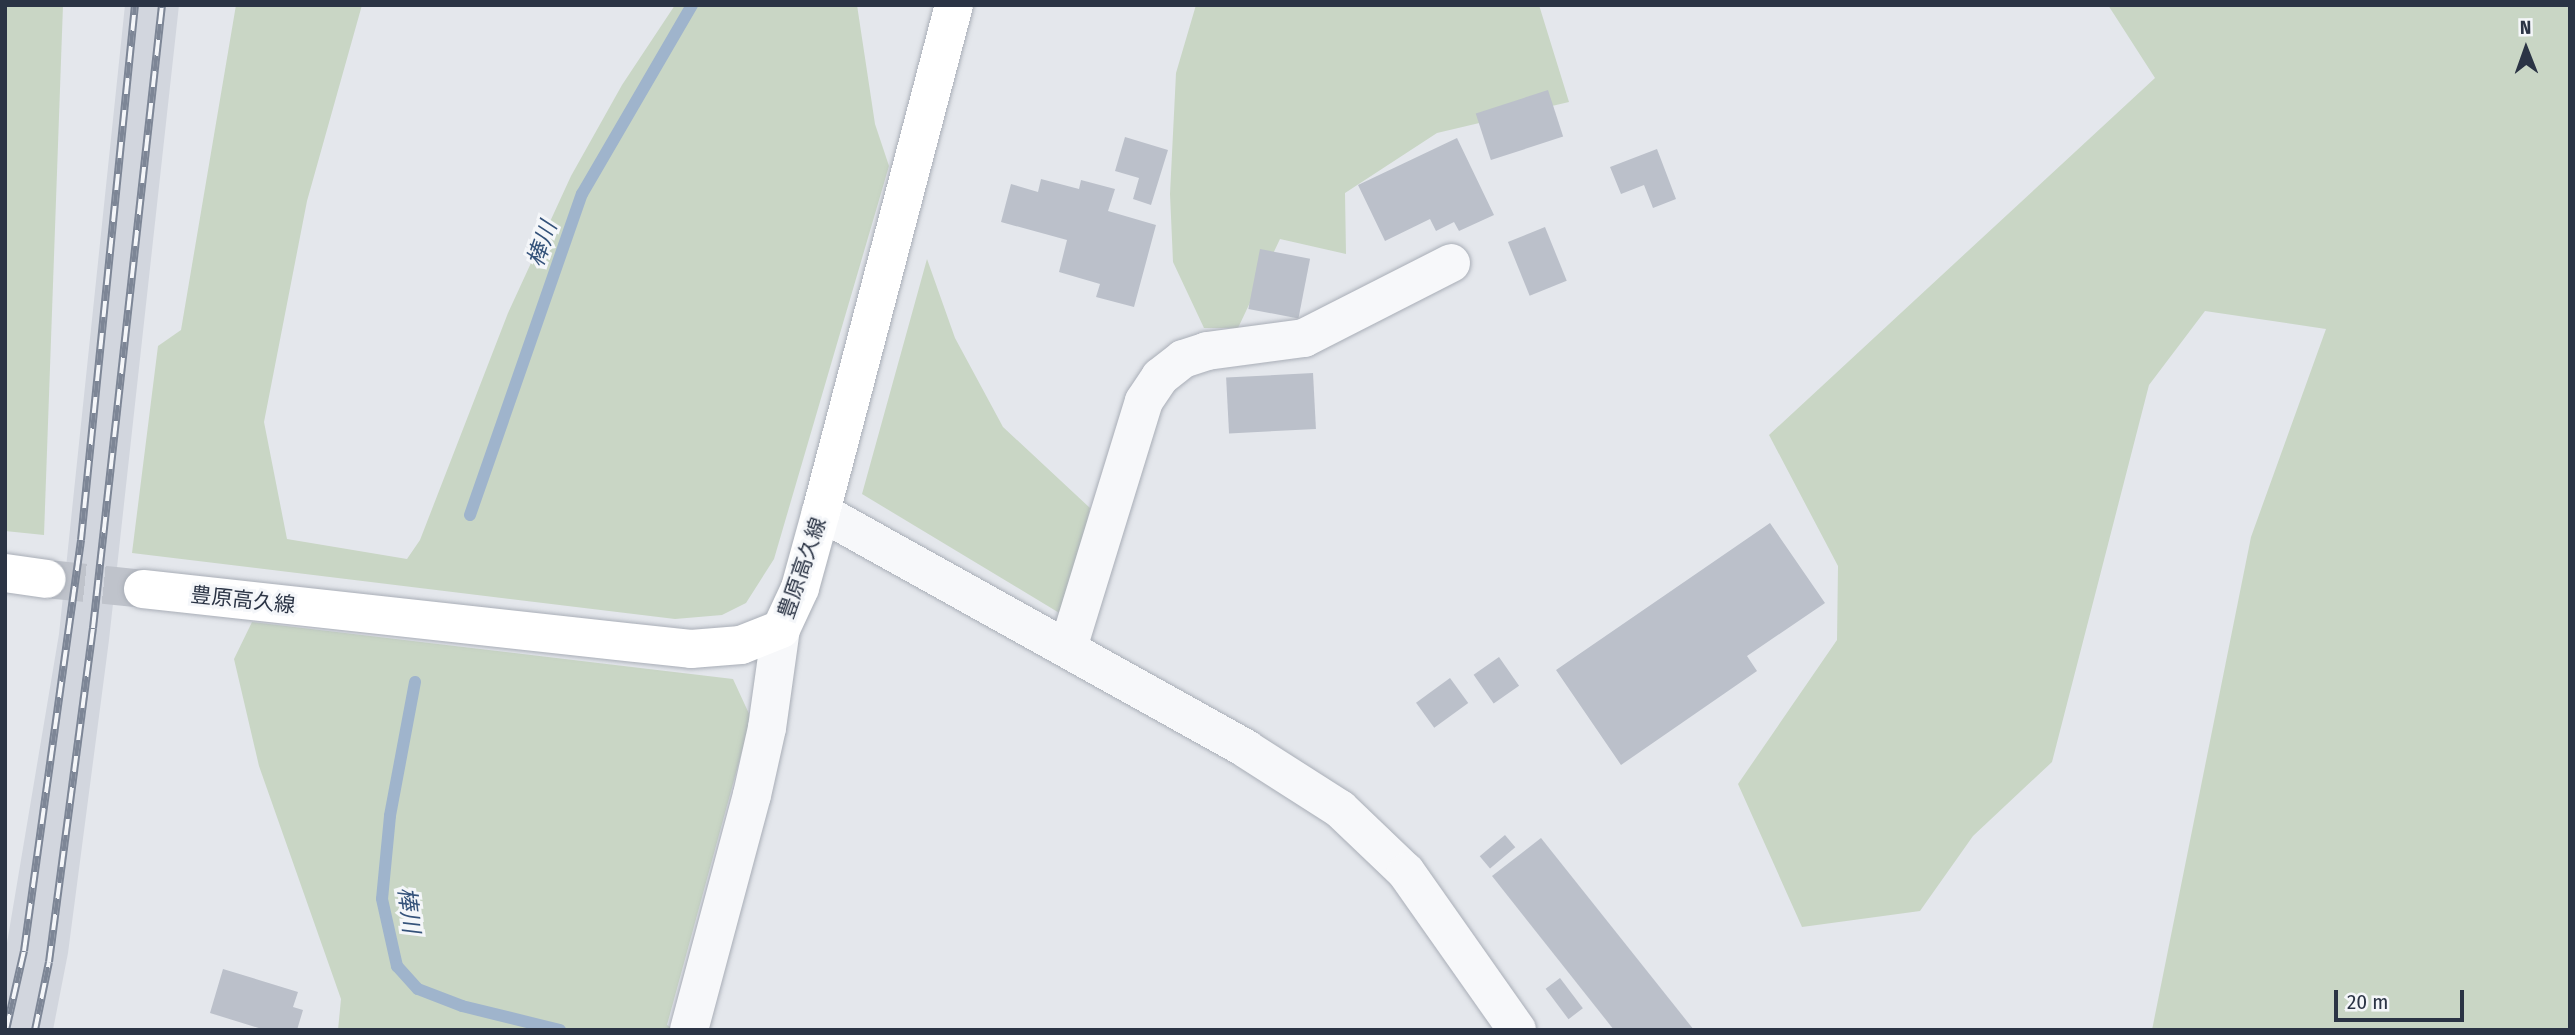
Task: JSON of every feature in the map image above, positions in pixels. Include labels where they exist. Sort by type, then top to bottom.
[{"type":"main road","name":"豊原高久線","points":[[143,589],[691,649],[741,645],[780,629],[800,588],[954,5]]},
{"type":"main road","points":[[5,573],[47,579]]},
{"type":"street","points":[[1068,648],[1144,401],[1160,377],[1183,359],[1207,351],[1304,338],[1451,263]]},
{"type":"street","points":[[821,512],[1246,749],[1340,808],[1406,872],[1517,1030]]},
{"type":"street","points":[[689,1030],[752,795],[767,728],[780,629]]},
{"type":"shaded area","points":[[125,5],[179,5],[109,640],[68,953],[53,1030],[5,1030],[5,955],[59,634]]},
{"type":"green space","points":[[5,5],[63,5],[44,535],[5,531]]},
{"type":"green space","points":[[236,5],[362,5],[307,201],[264,422],[287,539],[407,559],[420,540],[508,313],[571,176],[622,85],[675,5],[857,5],[875,124],[889,166],[774,559],[746,603],[722,615],[675,619],[132,553],[158,346],[181,330]]},
{"type":"green space","points":[[1196,5],[1539,5],[1569,102],[1437,133],[1345,193],[1346,254],[1280,239],[1238,328],[1204,328],[1173,262],[1170,194],[1176,73]]},
{"type":"green space","points":[[2108,5],[2570,5],[2570,1030],[2152,1030],[2251,537],[2326,329],[2205,311],[2149,385],[2052,762],[1973,836],[1920,911],[1802,927],[1738,784],[1837,640],[1838,566],[1769,435],[2155,78]]},
{"type":"green space","points":[[927,259],[955,338],[1003,427],[1090,508],[1066,617],[862,494]]},
{"type":"green space","points":[[252,622],[733,679],[751,718],[667,1025],[676,1030],[338,1030],[341,999],[259,766],[234,659]]},
{"type":"building","points":[[1548,90],[1563,137],[1491,160],[1476,113]]},
{"type":"building","points":[[1125,137],[1168,150],[1151,205],[1133,199],[1139,178],[1115,171]]},
{"type":"building","points":[[1457,138],[1494,215],[1459,231],[1454,222],[1436,231],[1430,219],[1385,241],[1358,185]]},
{"type":"building","points":[[1657,149],[1676,199],[1653,208],[1644,185],[1621,194],[1610,167]]},
{"type":"building","points":[[1041,179],[1079,189],[1081,180],[1115,189],[1108,211],[1156,225],[1134,307],[1096,297],[1100,284],[1059,272],[1067,240],[1001,222],[1011,184],[1038,192]]},
{"type":"building","points":[[1545,227],[1567,281],[1530,296],[1508,242]]},
{"type":"building","points":[[1260,249],[1310,259],[1298,319],[1248,309]]},
{"type":"building","points":[[1313,373],[1316,429],[1229,433],[1226,378]]},
{"type":"building","points":[[1770,523],[1825,603],[1747,656],[1757,671],[1621,765],[1556,670]]},
{"type":"building","points":[[1499,657],[1519,686],[1494,703],[1474,675]]},
{"type":"building","points":[[1450,678],[1468,703],[1434,728],[1416,703]]},
{"type":"building","points":[[1505,835],[1515,847],[1490,868],[1480,856]]},
{"type":"building","points":[[1541,838],[1694,1030],[1614,1030],[1492,876]]},
{"type":"building","points":[[223,969],[298,992],[293,1007],[303,1010],[297,1030],[265,1030],[210,1013]]},
{"type":"building","points":[[1560,978],[1583,1008],[1568,1019],[1546,989]]},
{"type":"waterway","name":"棒川","points":[[470,515],[582,194],[692,5]]},
{"type":"waterway","name":"棒川","points":[[415,682],[390,816],[382,899],[397,966],[418,989],[462,1006],[560,1030]]},
{"type":"tunnel","points":[[47,579],[143,589]]},
{"type":"railway","points":[[6,1030],[24,951],[81,540],[135,5]]},
{"type":"railway","points":[[35,1030],[49,962],[93,628],[162,5]]}]
